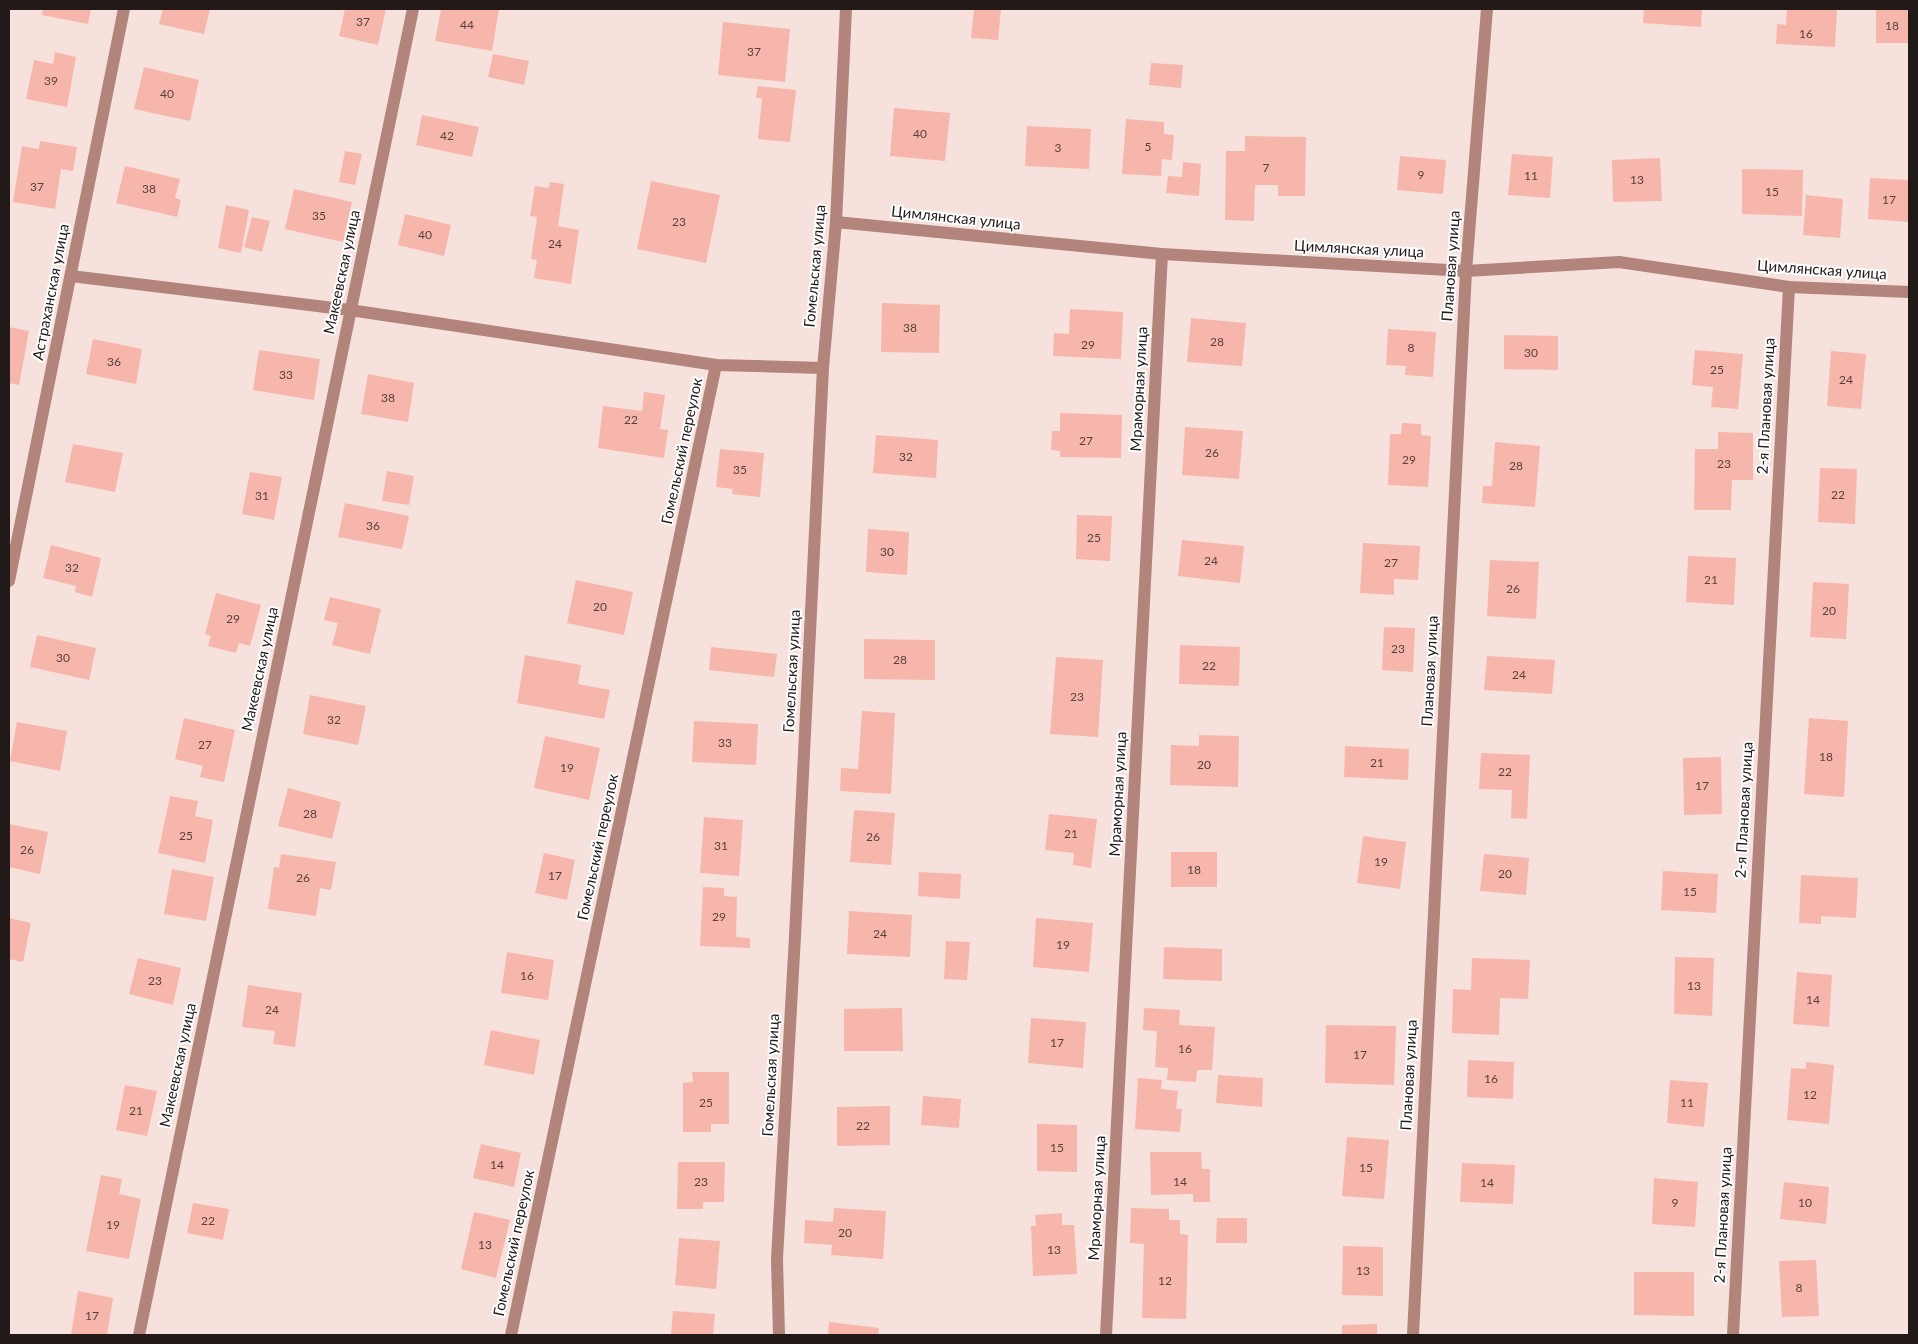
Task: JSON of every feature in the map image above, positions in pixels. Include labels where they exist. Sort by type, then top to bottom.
[{"type":"street","name":"Астраханская улица","points":[[9,581],[124,9]]},
{"type":"street","name":"Макеевская улица","points":[[139,1335],[413,9]]},
{"type":"street","name":"Гомельская улица","points":[[779,1335],[777,1259],[823,368],[836,222],[846,9]]},
{"type":"street","name":"Плановая улица","points":[[1413,1335],[1466,271],[1488,9]]},
{"type":"street","name":"Цимлянская улица","points":[[836,222],[1162,254],[1466,271],[1618,262],[1788,287],[1909,292]]},
{"type":"street","name":"Мраморная улица","points":[[1106,1335],[1162,254]]},
{"type":"street","points":[[71,276],[350,310],[716,365],[823,368]]},
{"type":"street","name":"2-я Плановая улица","points":[[1733,1335],[1788,287]]},
{"type":"street","name":"Гомельский переулок","points":[[511,1335],[716,365]]},
{"type":"building","points":[[43,9],[91,9],[88,24],[42,15]]},
{"type":"building","points":[[163,9],[210,9],[204,34],[159,24]]},
{"type":"building","points":[[345,9],[386,9],[378,45],[339,36]]},
{"type":"building","points":[[441,9],[499,9],[492,51],[435,41]]},
{"type":"building","points":[[974,9],[1001,9],[998,40],[971,38]]},
{"type":"building","points":[[1644,9],[1702,9],[1701,27],[1643,23]]},
{"type":"building","points":[[1787,9],[1837,9],[1835,47],[1776,44],[1777,24],[1786,25]]},
{"type":"building","points":[[1876,9],[1909,9],[1909,43],[1876,43]]},
{"type":"building","points":[[723,22],[790,29],[785,82],[718,75]]},
{"type":"building","points":[[55,52],[76,57],[67,107],[26,99],[34,60],[53,64]]},
{"type":"building","points":[[493,54],[529,61],[524,85],[488,77]]},
{"type":"building","points":[[1151,63],[1183,65],[1181,88],[1149,85]]},
{"type":"building","points":[[144,67],[199,80],[190,121],[134,109]]},
{"type":"building","points":[[758,86],[796,90],[790,142],[758,139],[762,98],[756,98]]},
{"type":"building","points":[[894,108],[950,113],[945,161],[890,156]]},
{"type":"building","points":[[422,115],[479,127],[472,157],[416,145]]},
{"type":"building","points":[[1126,119],[1164,122],[1164,134],[1174,135],[1172,160],[1162,159],[1161,176],[1122,174]]},
{"type":"building","points":[[1027,126],[1091,129],[1089,169],[1025,166]]},
{"type":"building","points":[[1245,136],[1306,137],[1305,196],[1278,196],[1278,185],[1255,185],[1254,221],[1225,220],[1226,151],[1245,151]]},
{"type":"building","points":[[40,141],[77,147],[73,171],[61,169],[55,209],[13,202],[22,146],[39,149]]},
{"type":"building","points":[[345,151],[362,154],[355,185],[339,182]]},
{"type":"building","points":[[1512,154],[1553,157],[1550,198],[1508,195]]},
{"type":"building","points":[[1400,156],[1446,160],[1443,194],[1397,190]]},
{"type":"building","points":[[1660,158],[1662,201],[1613,202],[1612,160]]},
{"type":"building","points":[[1183,162],[1201,164],[1199,196],[1166,193],[1168,176],[1182,177]]},
{"type":"building","points":[[125,166],[180,179],[175,198],[181,200],[177,217],[116,203]]},
{"type":"building","points":[[1742,169],[1803,170],[1802,216],[1742,214]]},
{"type":"building","points":[[1870,178],[1909,180],[1909,222],[1868,219]]},
{"type":"building","points":[[651,181],[720,195],[706,263],[637,249]]},
{"type":"building","points":[[550,182],[564,184],[558,226],[579,230],[571,284],[534,278],[537,260],[531,259],[537,217],[530,216],[535,186],[549,188]]},
{"type":"building","points":[[294,189],[352,202],[343,242],[285,229]]},
{"type":"building","points":[[1806,195],[1843,199],[1840,238],[1803,235]]},
{"type":"building","points":[[226,205],[249,210],[241,253],[218,248]]},
{"type":"building","points":[[405,214],[451,225],[444,256],[398,245]]},
{"type":"building","points":[[252,217],[270,221],[262,252],[244,247]]},
{"type":"building","points":[[882,303],[940,305],[939,353],[881,352]]},
{"type":"building","points":[[1070,309],[1123,312],[1121,359],[1053,356],[1054,333],[1069,334]]},
{"type":"building","points":[[1191,318],[1246,323],[1242,366],[1187,362]]},
{"type":"building","points":[[9,327],[29,331],[19,385],[9,383]]},
{"type":"building","points":[[1388,329],[1436,332],[1433,377],[1405,375],[1406,366],[1386,365]]},
{"type":"building","points":[[1504,335],[1558,336],[1558,370],[1504,369]]},
{"type":"building","points":[[93,339],[142,349],[136,384],[86,374]]},
{"type":"building","points":[[259,350],[320,359],[314,400],[253,390]]},
{"type":"building","points":[[1695,350],[1743,354],[1738,409],[1711,407],[1713,387],[1692,385]]},
{"type":"building","points":[[1831,351],[1866,354],[1861,409],[1827,406]]},
{"type":"building","points":[[368,374],[414,383],[408,422],[361,414]]},
{"type":"building","points":[[644,392],[665,395],[660,429],[668,430],[664,458],[598,448],[603,406],[642,411]]},
{"type":"building","points":[[1060,413],[1122,415],[1121,458],[1060,457],[1060,451],[1051,450],[1052,431],[1060,431]]},
{"type":"building","points":[[1402,423],[1421,424],[1421,435],[1431,436],[1428,487],[1388,485],[1390,434],[1401,434]]},
{"type":"building","points":[[1185,427],[1243,431],[1239,479],[1182,475]]},
{"type":"building","points":[[1718,432],[1753,433],[1753,480],[1732,480],[1731,510],[1694,510],[1695,449],[1718,449]]},
{"type":"building","points":[[876,435],[938,440],[936,478],[873,473]]},
{"type":"building","points":[[1495,442],[1540,446],[1535,507],[1482,503],[1483,486],[1492,486]]},
{"type":"building","points":[[73,444],[123,453],[115,492],[65,482]]},
{"type":"building","points":[[720,449],[764,453],[760,497],[732,494],[733,489],[716,487]]},
{"type":"building","points":[[1820,468],[1857,469],[1855,524],[1818,522]]},
{"type":"building","points":[[387,471],[414,476],[409,505],[382,501]]},
{"type":"building","points":[[250,472],[282,477],[274,520],[242,514]]},
{"type":"building","points":[[345,503],[409,516],[402,549],[338,537]]},
{"type":"building","points":[[1077,515],[1112,516],[1110,561],[1076,559]]},
{"type":"building","points":[[868,529],[909,532],[907,575],[866,572]]},
{"type":"building","points":[[1182,540],[1244,546],[1240,583],[1178,576]]},
{"type":"building","points":[[1363,543],[1420,546],[1418,580],[1394,579],[1394,595],[1360,593]]},
{"type":"building","points":[[51,545],[101,558],[92,597],[75,592],[76,586],[43,578]]},
{"type":"building","points":[[1688,556],[1736,558],[1734,605],[1686,602]]},
{"type":"building","points":[[1490,560],[1539,562],[1536,619],[1487,616]]},
{"type":"building","points":[[576,580],[633,592],[624,635],[567,623]]},
{"type":"building","points":[[1813,582],[1849,584],[1846,639],[1810,637]]},
{"type":"building","points":[[216,593],[261,605],[250,646],[239,643],[236,653],[208,646],[211,636],[205,634]]},
{"type":"building","points":[[330,597],[381,609],[370,654],[332,645],[338,623],[324,620]]},
{"type":"building","points":[[1384,627],[1415,628],[1413,672],[1382,670]]},
{"type":"building","points":[[37,635],[96,648],[89,680],[30,667]]},
{"type":"building","points":[[864,639],[935,640],[935,680],[864,679]]},
{"type":"building","points":[[1180,645],[1240,647],[1239,686],[1179,684]]},
{"type":"building","points":[[711,647],[777,654],[774,677],[709,670]]},
{"type":"building","points":[[525,655],[581,665],[578,684],[610,690],[604,719],[517,703]]},
{"type":"building","points":[[1487,656],[1555,660],[1552,694],[1484,690]]},
{"type":"building","points":[[1056,657],[1103,660],[1098,737],[1050,734]]},
{"type":"building","points":[[310,695],[366,706],[358,745],[303,734]]},
{"type":"building","points":[[862,711],[895,713],[891,794],[840,791],[841,768],[858,769]]},
{"type":"building","points":[[184,718],[235,730],[224,782],[200,777],[203,766],[175,759]]},
{"type":"building","points":[[1809,718],[1848,721],[1844,797],[1804,794]]},
{"type":"building","points":[[694,721],[758,724],[756,765],[692,762]]},
{"type":"building","points":[[17,722],[67,731],[60,771],[10,761]]},
{"type":"building","points":[[1199,735],[1239,736],[1238,787],[1170,785],[1171,745],[1199,746]]},
{"type":"building","points":[[545,736],[600,748],[589,800],[534,788]]},
{"type":"building","points":[[1345,746],[1409,749],[1408,780],[1344,777]]},
{"type":"building","points":[[1481,753],[1530,755],[1527,819],[1511,818],[1512,790],[1479,789]]},
{"type":"building","points":[[1721,757],[1722,814],[1684,815],[1683,758]]},
{"type":"building","points":[[288,788],[341,802],[332,839],[278,826]]},
{"type":"building","points":[[170,796],[198,801],[195,816],[213,820],[205,863],[158,853]]},
{"type":"building","points":[[854,810],[895,813],[891,865],[850,862]]},
{"type":"building","points":[[1049,814],[1097,819],[1091,868],[1073,865],[1074,853],[1045,850]]},
{"type":"building","points":[[704,817],[743,820],[739,876],[700,873]]},
{"type":"building","points":[[9,824],[48,832],[40,874],[9,867]]},
{"type":"building","points":[[1363,836],[1406,842],[1400,889],[1357,883]]},
{"type":"building","points":[[1171,852],[1217,852],[1217,887],[1171,887]]},
{"type":"building","points":[[544,853],[575,860],[567,900],[535,893]]},
{"type":"building","points":[[281,854],[336,862],[331,890],[320,888],[316,916],[268,909],[274,867],[279,868]]},
{"type":"building","points":[[1484,854],[1529,858],[1526,895],[1480,891]]},
{"type":"building","points":[[172,869],[214,877],[206,921],[164,914]]},
{"type":"building","points":[[1663,871],[1718,874],[1716,913],[1661,910]]},
{"type":"building","points":[[919,872],[961,874],[960,899],[918,896]]},
{"type":"building","points":[[1801,875],[1858,878],[1856,918],[1821,916],[1821,924],[1799,923]]},
{"type":"building","points":[[703,887],[724,888],[724,896],[737,897],[736,937],[750,938],[750,948],[700,946]]},
{"type":"building","points":[[849,911],[912,915],[910,957],[847,954]]},
{"type":"building","points":[[9,918],[31,923],[23,962],[9,959]]},
{"type":"building","points":[[1036,918],[1093,923],[1089,972],[1033,967]]},
{"type":"building","points":[[946,941],[970,942],[967,980],[944,979]]},
{"type":"building","points":[[1164,947],[1222,949],[1222,981],[1163,979]]},
{"type":"building","points":[[507,952],[554,960],[548,1000],[501,993]]},
{"type":"building","points":[[1675,957],[1714,958],[1712,1016],[1674,1014]]},
{"type":"building","points":[[138,958],[181,968],[173,1005],[129,994]]},
{"type":"building","points":[[1472,958],[1530,960],[1528,999],[1500,998],[1499,1035],[1452,1033],[1453,989],[1471,990]]},
{"type":"building","points":[[1797,972],[1832,975],[1829,1027],[1793,1024]]},
{"type":"building","points":[[248,985],[302,993],[295,1047],[273,1044],[275,1031],[242,1027]]},
{"type":"building","points":[[902,1008],[903,1051],[844,1051],[844,1009]]},
{"type":"building","points":[[1144,1008],[1180,1010],[1179,1025],[1215,1027],[1212,1070],[1197,1070],[1196,1082],[1167,1080],[1168,1068],[1155,1067],[1157,1031],[1143,1030]]},
{"type":"building","points":[[1031,1018],[1086,1022],[1083,1068],[1028,1063]]},
{"type":"building","points":[[1326,1025],[1396,1026],[1394,1085],[1325,1083]]},
{"type":"building","points":[[491,1030],[540,1040],[534,1075],[484,1065]]},
{"type":"building","points":[[1468,1060],[1514,1062],[1513,1099],[1467,1097]]},
{"type":"building","points":[[1806,1062],[1834,1065],[1829,1124],[1787,1120],[1791,1068],[1806,1069]]},
{"type":"building","points":[[692,1072],[729,1072],[729,1124],[711,1124],[711,1132],[683,1132],[683,1083],[693,1082]]},
{"type":"building","points":[[1218,1075],[1263,1078],[1262,1107],[1216,1103]]},
{"type":"building","points":[[1138,1078],[1162,1080],[1161,1089],[1178,1091],[1176,1109],[1182,1109],[1180,1132],[1135,1129]]},
{"type":"building","points":[[1670,1080],[1708,1083],[1704,1127],[1667,1123]]},
{"type":"building","points":[[125,1085],[157,1091],[147,1136],[116,1130]]},
{"type":"building","points":[[923,1096],[961,1099],[959,1128],[921,1125]]},
{"type":"building","points":[[890,1106],[890,1145],[837,1146],[837,1107]]},
{"type":"building","points":[[1037,1124],[1077,1125],[1077,1172],[1037,1171]]},
{"type":"building","points":[[1347,1137],[1389,1140],[1384,1199],[1342,1196]]},
{"type":"building","points":[[481,1144],[521,1153],[514,1187],[473,1178]]},
{"type":"building","points":[[1150,1152],[1201,1152],[1202,1169],[1210,1169],[1210,1202],[1193,1202],[1193,1194],[1151,1195]]},
{"type":"building","points":[[678,1162],[725,1162],[724,1202],[703,1202],[703,1209],[677,1209]]},
{"type":"building","points":[[1462,1163],[1515,1165],[1513,1204],[1460,1202]]},
{"type":"building","points":[[101,1175],[122,1179],[119,1194],[141,1199],[129,1259],[86,1251]]},
{"type":"building","points":[[1654,1178],[1698,1182],[1695,1227],[1652,1224]]},
{"type":"building","points":[[1784,1182],[1829,1187],[1826,1224],[1780,1219]]},
{"type":"building","points":[[193,1203],[229,1209],[223,1240],[187,1233]]},
{"type":"building","points":[[834,1208],[886,1211],[883,1259],[831,1255],[832,1245],[804,1243],[805,1220],[833,1222]]},
{"type":"building","points":[[1131,1208],[1169,1209],[1169,1220],[1180,1220],[1180,1234],[1188,1235],[1186,1319],[1142,1318],[1144,1244],[1130,1243]]},
{"type":"building","points":[[474,1212],[510,1220],[496,1278],[461,1269]]},
{"type":"building","points":[[1062,1213],[1062,1225],[1074,1225],[1077,1274],[1033,1276],[1031,1226],[1036,1226],[1035,1215]]},
{"type":"building","points":[[1217,1218],[1247,1218],[1247,1243],[1216,1243]]},
{"type":"building","points":[[679,1238],[720,1241],[716,1289],[675,1285]]},
{"type":"building","points":[[1343,1246],[1383,1247],[1383,1296],[1342,1295]]},
{"type":"building","points":[[1816,1260],[1819,1316],[1782,1317],[1779,1261]]},
{"type":"building","points":[[1634,1272],[1694,1272],[1694,1316],[1634,1315]]},
{"type":"building","points":[[78,1291],[113,1298],[107,1335],[71,1335]]},
{"type":"building","points":[[673,1311],[715,1314],[713,1335],[671,1335]]},
{"type":"building","points":[[829,1322],[879,1328],[878,1335],[828,1335]]},
{"type":"building","points":[[1377,1324],[1377,1335],[1342,1335],[1342,1325]]}]
